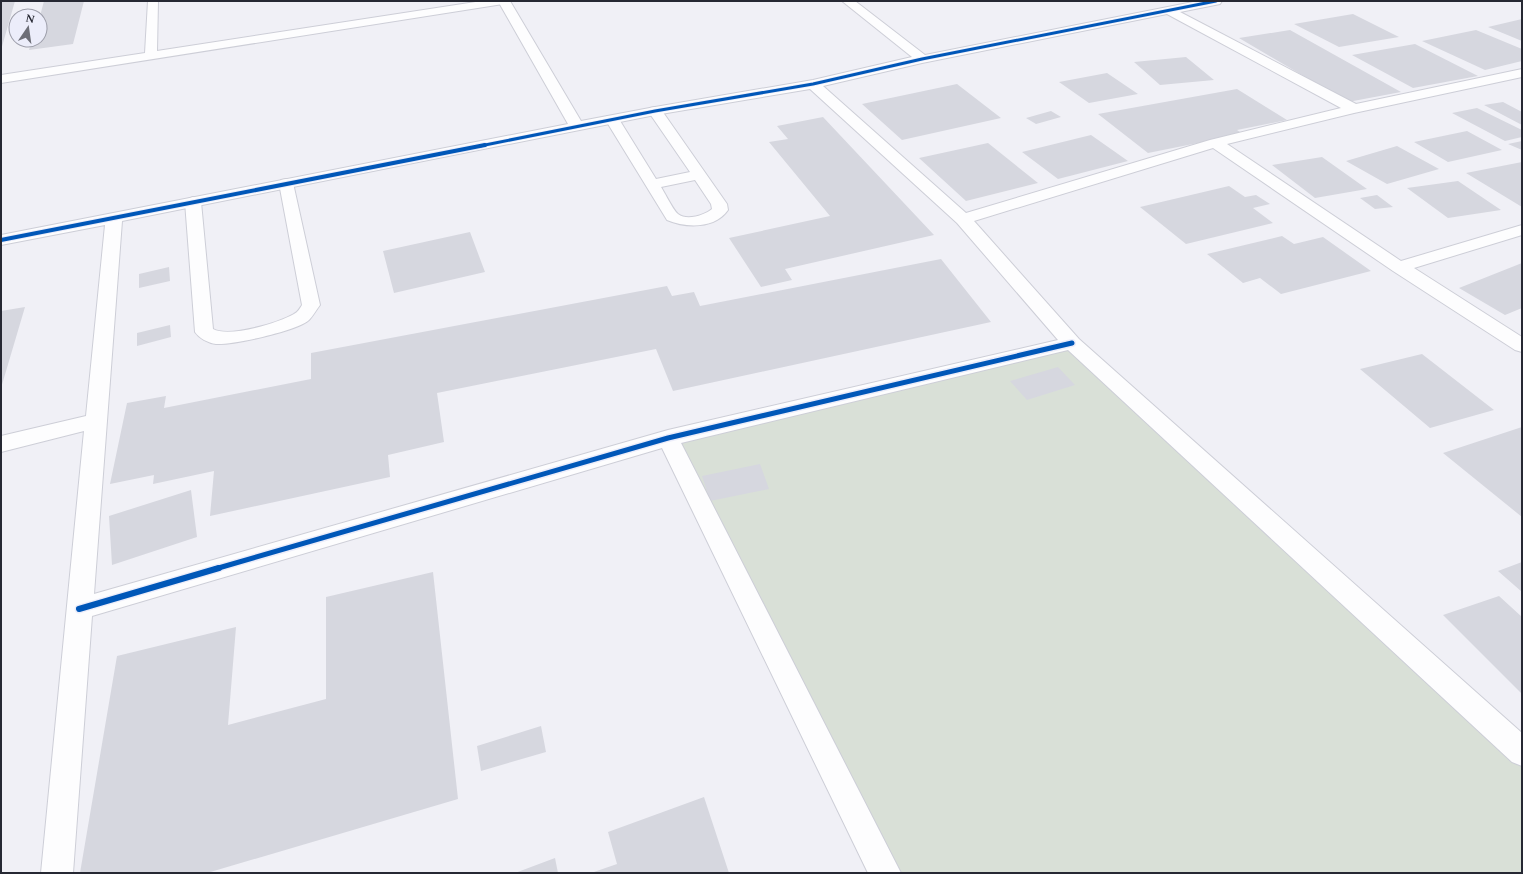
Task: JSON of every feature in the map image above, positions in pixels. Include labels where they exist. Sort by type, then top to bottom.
[{"type":"street","points":[[503,1],[577,126]]},
{"type":"street","points":[[848,1],[922,58]]},
{"type":"street","points":[[1,240],[655,111],[813,84],[922,58],[1216,1]]},
{"type":"street","points":[[1168,10],[1354,109]]},
{"type":"street","points":[[963,219],[1215,143],[1354,109],[1522,73]]},
{"type":"street","points":[[813,84],[963,219],[1072,343],[1522,752]]},
{"type":"street","points":[[1215,143],[1399,267],[1522,346]]},
{"type":"street","points":[[57,873],[114,218]]},
{"type":"street","points":[[1399,267],[1522,230]]},
{"type":"street","points":[[79,609],[668,438],[1072,343]]},
{"type":"street","points":[[1,444],[96,421]]},
{"type":"street","points":[[668,438],[885,873]]},
{"type":"lane","points":[[151,56],[153,1]]},
{"type":"lane","points":[[1,79],[503,1]]},
{"type":"lane","points":[[612,120],[672,217],[680,221],[690,222],[714,216],[720,210],[719,204],[655,111]]},
{"type":"lane","points":[[652,184],[699,174]]},
{"type":"lane","points":[[193,202],[204,332],[215,338],[233,338],[290,322],[302,317],[311,305],[286,184]]},
{"type":"shaded area","points":[[1072,343],[1522,752],[1522,873],[885,873],[675,437]]},
{"type":"building","points":[[15,1],[13,8],[8,8],[8,26],[1,50],[1,2]]},
{"type":"building","points":[[44,1],[84,1],[73,44],[48,47],[48,8],[42,8]]},
{"type":"building","points":[[1353,14],[1399,37],[1339,47],[1294,24]]},
{"type":"building","points":[[1522,19],[1522,41],[1488,27]]},
{"type":"building","points":[[1290,30],[1401,92],[1348,102],[1239,38]]},
{"type":"building","points":[[1476,30],[1522,49],[1522,61],[1485,70],[1422,41]]},
{"type":"building","points":[[1415,44],[1478,76],[1413,88],[1352,55]]},
{"type":"building","points":[[30,48],[44,48],[29,50]]},
{"type":"building","points":[[1186,57],[1214,80],[1160,85],[1134,62]]},
{"type":"building","points":[[1107,73],[1138,94],[1089,103],[1059,82]]},
{"type":"building","points":[[957,84],[1001,118],[902,140],[862,104]]},
{"type":"building","points":[[1237,89],[1287,120],[1237,130],[1243,134],[1148,153],[1098,114]]},
{"type":"building","points":[[1503,102],[1522,112],[1522,125],[1484,105]]},
{"type":"building","points":[[1477,108],[1522,130],[1522,137],[1505,141],[1452,113]]},
{"type":"building","points":[[1051,111],[1061,117],[1036,124],[1026,118]]},
{"type":"building","points":[[823,117],[934,235],[785,269],[792,280],[761,287],[729,238],[830,216],[769,142],[788,139],[777,126]]},
{"type":"building","points":[[1467,131],[1502,150],[1448,162],[1414,142]]},
{"type":"building","points":[[1091,135],[1128,161],[1058,179],[1022,152]]},
{"type":"building","points":[[1522,141],[1522,150],[1508,144]]},
{"type":"building","points":[[988,143],[1038,183],[966,201],[919,158]]},
{"type":"building","points":[[1397,146],[1439,169],[1387,184],[1346,161]]},
{"type":"building","points":[[1322,157],[1367,189],[1315,198],[1272,165]]},
{"type":"building","points":[[1522,162],[1522,207],[1466,173]]},
{"type":"building","points":[[1458,181],[1501,210],[1448,218],[1407,188]]},
{"type":"building","points":[[1229,186],[1245,197],[1256,195],[1270,204],[1253,208],[1273,223],[1186,244],[1140,207]]},
{"type":"building","points":[[1377,195],[1393,207],[1375,209],[1360,198]]},
{"type":"building","points":[[470,232],[485,272],[394,293],[383,251]]},
{"type":"building","points":[[1282,236],[1294,244],[1323,237],[1371,271],[1281,294],[1260,278],[1243,283],[1207,254]]},
{"type":"building","points":[[941,259],[991,322],[673,391],[656,349],[437,393],[444,442],[388,455],[390,477],[210,516],[214,471],[153,484],[154,475],[110,484],[127,403],[166,396],[164,408],[311,379],[311,353],[667,286],[672,296],[694,292],[700,306]]},
{"type":"building","points":[[1522,263],[1522,308],[1505,315],[1459,288]]},
{"type":"building","points":[[169,267],[170,281],[139,288],[139,274]]},
{"type":"building","points":[[25,307],[1,388],[1,311]]},
{"type":"building","points":[[170,325],[171,337],[137,346],[137,333]]},
{"type":"building","points":[[1422,354],[1494,410],[1430,428],[1360,369]]},
{"type":"building","points":[[1058,367],[1075,385],[1027,400],[1010,381]]},
{"type":"building","points":[[1522,427],[1522,517],[1443,453]]},
{"type":"building","points":[[760,464],[769,489],[710,501],[702,476]]},
{"type":"building","points":[[191,490],[197,537],[112,565],[109,516]]},
{"type":"building","points":[[1522,562],[1522,592],[1498,571]]},
{"type":"building","points":[[433,572],[458,799],[207,873],[80,873],[117,656],[236,627],[228,725],[326,699],[326,597]]},
{"type":"building","points":[[1499,596],[1522,617],[1522,694],[1443,615]]},
{"type":"building","points":[[541,726],[546,752],[481,771],[477,746]]},
{"type":"building","points":[[704,797],[729,873],[591,873],[617,864],[608,832]]},
{"type":"building","points":[[555,858],[558,873],[515,873]]},
{"type":"cycle path","points":[[1,240],[655,111],[813,84],[922,59],[1216,1]]},
{"type":"cycle path","points":[[79,609],[668,438],[1072,343]]}]
